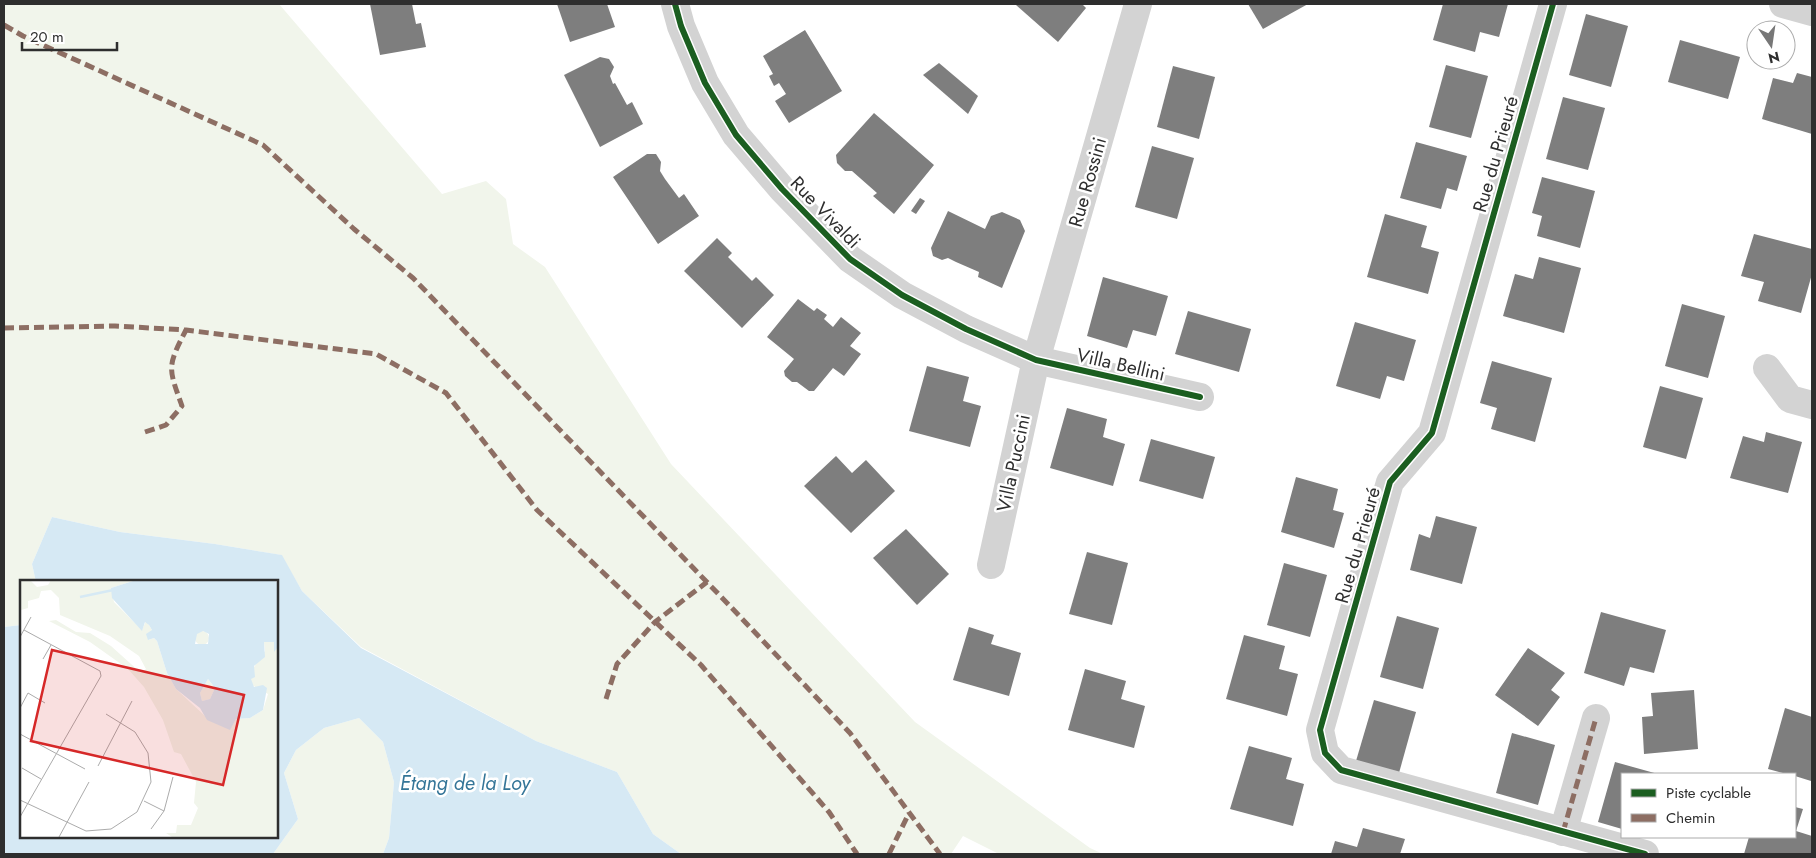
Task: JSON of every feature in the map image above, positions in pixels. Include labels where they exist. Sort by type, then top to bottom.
[{"type":"street","name":"Rue Vivaldi","points":[[675,4],[681,26],[705,83],[736,135],[782,189],[850,259],[902,295],[966,329],[1036,360]]},
{"type":"street","name":"Rue Rossini","points":[[1036,360],[1138,4]]},
{"type":"street","name":"Rue du Prieuré","points":[[1554,4],[1432,433],[1390,482],[1320,730],[1325,753],[1341,770],[1645,854]]},
{"type":"street","points":[[1783,4],[1812,12]]},
{"type":"street","name":"Villa Bellini","points":[[1036,360],[1200,397]]},
{"type":"street","name":"Villa Puccini","points":[[991,565],[1036,360]]},
{"type":"street","points":[[1767,368],[1790,399],[1812,405]]},
{"type":"street","points":[[1563,832],[1596,718]]},
{"type":"shaded area","points":[[4,4],[279,4],[442,194],[486,181],[506,199],[513,244],[545,267],[671,464],[915,722],[1090,848],[1103,854],[999,854],[963,836],[951,854],[681,854],[653,834],[617,772],[536,741],[361,647],[302,591],[281,555],[215,544],[120,532],[52,517],[32,564],[36,580],[20,580],[20,625],[4,627]]},
{"type":"shaded area","points":[[359,718],[383,742],[394,782],[389,838],[383,854],[273,854],[298,819],[284,773],[296,750],[324,728]]},
{"type":"water","name":"Étang de la Loy","points":[[52,517],[120,532],[282,555],[302,591],[361,648],[536,741],[617,772],[653,834],[681,854],[383,854],[389,838],[394,782],[383,742],[359,718],[324,728],[296,750],[284,773],[298,819],[273,854],[4,854],[4,627],[20,625],[20,838],[278,838],[278,580],[36,580],[32,564]]},
{"type":"building","points":[[370,4],[412,4],[416,24],[421,23],[426,47],[380,55]]},
{"type":"building","points":[[557,4],[607,4],[615,27],[570,42]]},
{"type":"building","points":[[1017,4],[1082,4],[1086,8],[1058,42]]},
{"type":"building","points":[[1248,4],[1308,4],[1263,29]]},
{"type":"building","points":[[1443,4],[1508,4],[1499,37],[1480,32],[1475,52],[1433,40]]},
{"type":"building","points":[[1586,14],[1628,26],[1611,87],[1569,75]]},
{"type":"building","points":[[805,30],[842,91],[789,123],[775,101],[786,94],[779,83],[774,86],[769,76],[773,74],[763,56]]},
{"type":"building","points":[[1680,40],[1740,57],[1728,99],[1668,82]]},
{"type":"building","points":[[600,57],[609,59],[614,67],[610,76],[613,84],[615,83],[627,105],[632,102],[643,124],[600,147],[564,75]]},
{"type":"building","points":[[939,63],[978,96],[968,114],[923,75]]},
{"type":"building","points":[[1446,65],[1488,76],[1471,138],[1429,127]]},
{"type":"building","points":[[1173,66],[1215,77],[1199,139],[1157,127]]},
{"type":"building","points":[[1797,73],[1812,77],[1812,134],[1762,119],[1773,78],[1793,83]]},
{"type":"building","points":[[1563,97],[1605,108],[1588,170],[1546,159]]},
{"type":"building","points":[[874,113],[934,165],[894,214],[873,196],[877,193],[852,171],[845,171],[837,163],[836,155]]},
{"type":"building","points":[[1416,142],[1467,156],[1457,191],[1447,188],[1441,209],[1400,198]]},
{"type":"building","points":[[1152,146],[1194,158],[1177,219],[1135,207]]},
{"type":"building","points":[[647,154],[656,154],[661,162],[660,171],[665,179],[679,198],[684,194],[699,216],[658,244],[613,177]]},
{"type":"building","points":[[1542,177],[1595,191],[1580,248],[1537,236],[1542,216],[1532,213]]},
{"type":"building","points":[[920,198],[925,201],[916,214],[911,211]]},
{"type":"building","points":[[948,211],[985,229],[991,216],[1002,212],[1020,220],[1025,231],[1002,288],[978,277],[979,272],[948,258],[942,260],[933,256],[931,248]]},
{"type":"building","points":[[1385,214],[1427,226],[1421,247],[1439,252],[1428,294],[1367,277]]},
{"type":"building","points":[[1754,234],[1812,249],[1812,274],[1801,313],[1758,301],[1764,282],[1741,276]]},
{"type":"building","points":[[717,238],[732,253],[728,257],[752,281],[756,277],[774,295],[742,328],[684,271]]},
{"type":"building","points":[[1539,257],[1581,268],[1564,333],[1503,316],[1515,274],[1533,279]]},
{"type":"building","points":[[1103,277],[1168,296],[1156,336],[1133,330],[1127,348],[1087,336]]},
{"type":"building","points":[[798,299],[814,311],[817,308],[827,315],[824,319],[833,327],[841,317],[861,333],[850,346],[861,354],[844,376],[833,368],[814,391],[809,391],[785,376],[784,371],[794,359],[767,337]]},
{"type":"building","points":[[1682,304],[1725,316],[1708,378],[1665,366]]},
{"type":"building","points":[[1188,311],[1251,329],[1239,372],[1175,354]]},
{"type":"building","points":[[1355,322],[1416,340],[1404,381],[1387,376],[1380,399],[1336,386]]},
{"type":"building","points":[[1492,361],[1552,378],[1535,442],[1491,429],[1497,408],[1480,403]]},
{"type":"building","points":[[927,366],[969,377],[963,401],[981,406],[970,447],[909,431]]},
{"type":"building","points":[[1660,386],[1703,398],[1686,459],[1643,447]]},
{"type":"building","points":[[1067,408],[1107,419],[1103,437],[1125,444],[1113,486],[1050,468]]},
{"type":"building","points":[[1766,432],[1802,442],[1788,493],[1730,478],[1743,436],[1764,442]]},
{"type":"building","points":[[1151,439],[1215,457],[1203,499],[1139,481]]},
{"type":"building","points":[[836,456],[852,473],[866,460],[895,491],[851,533],[804,486]]},
{"type":"building","points":[[1296,477],[1338,489],[1333,510],[1344,513],[1334,548],[1281,532]]},
{"type":"building","points":[[1436,516],[1477,527],[1462,584],[1410,570],[1419,534],[1430,538]]},
{"type":"building","points":[[906,529],[949,574],[917,605],[873,558]]},
{"type":"building","points":[[1087,552],[1128,563],[1112,625],[1069,614]]},
{"type":"building","points":[[1284,563],[1327,575],[1310,637],[1267,625]]},
{"type":"building","points":[[1601,612],[1666,630],[1654,673],[1630,667],[1624,686],[1584,673]]},
{"type":"building","points":[[1397,616],[1439,628],[1423,689],[1380,677]]},
{"type":"building","points":[[969,627],[994,635],[991,644],[1021,653],[1009,696],[953,680]]},
{"type":"building","points":[[1244,635],[1285,646],[1279,669],[1298,674],[1287,716],[1226,699]]},
{"type":"building","points":[[1528,648],[1565,673],[1551,690],[1560,697],[1538,726],[1495,695]]},
{"type":"building","points":[[1085,669],[1126,681],[1121,699],[1145,706],[1134,748],[1068,730]]},
{"type":"building","points":[[1694,690],[1698,749],[1644,754],[1642,717],[1653,716],[1651,693]]},
{"type":"building","points":[[1374,700],[1416,712],[1399,773],[1356,761]]},
{"type":"building","points":[[1785,708],[1812,717],[1811,781],[1796,776],[1796,773],[1783,773],[1768,769]]},
{"type":"building","points":[[1512,733],[1555,745],[1538,805],[1496,793]]},
{"type":"building","points":[[1249,746],[1292,758],[1286,779],[1304,784],[1293,826],[1230,809]]},
{"type":"building","points":[[1615,762],[1654,773],[1621,773],[1621,829],[1598,822]]},
{"type":"building","points":[[1796,807],[1803,809],[1796,831]]},
{"type":"building","points":[[1363,828],[1405,839],[1400,854],[1331,854],[1335,841],[1357,847]]},
{"type":"building","points":[[1796,831],[1812,836],[1811,854],[1744,854],[1749,838],[1796,838]]},
{"type":"marked path","points":[[4,25],[23,36],[263,145],[354,229],[413,278],[730,606],[850,733],[940,854]]},
{"type":"marked path","points":[[4,328],[115,326],[186,330],[376,354],[446,393],[537,510],[701,665],[829,812],[857,854]]},
{"type":"marked path","points":[[145,432],[166,425],[182,406],[174,383],[172,367],[175,352],[186,330]]},
{"type":"marked path","points":[[606,699],[617,664],[655,622],[707,582]]},
{"type":"marked path","points":[[1563,832],[1596,718]]},
{"type":"marked path","points":[[889,854],[909,813]]},
{"type":"cycle path","points":[[675,4],[681,26],[705,83],[736,135],[782,189],[850,259],[902,295],[966,329],[1036,360],[1200,397]]},
{"type":"cycle path","points":[[1553,4],[1432,433],[1390,482],[1320,730],[1325,753],[1341,770],[1645,854]]}]
